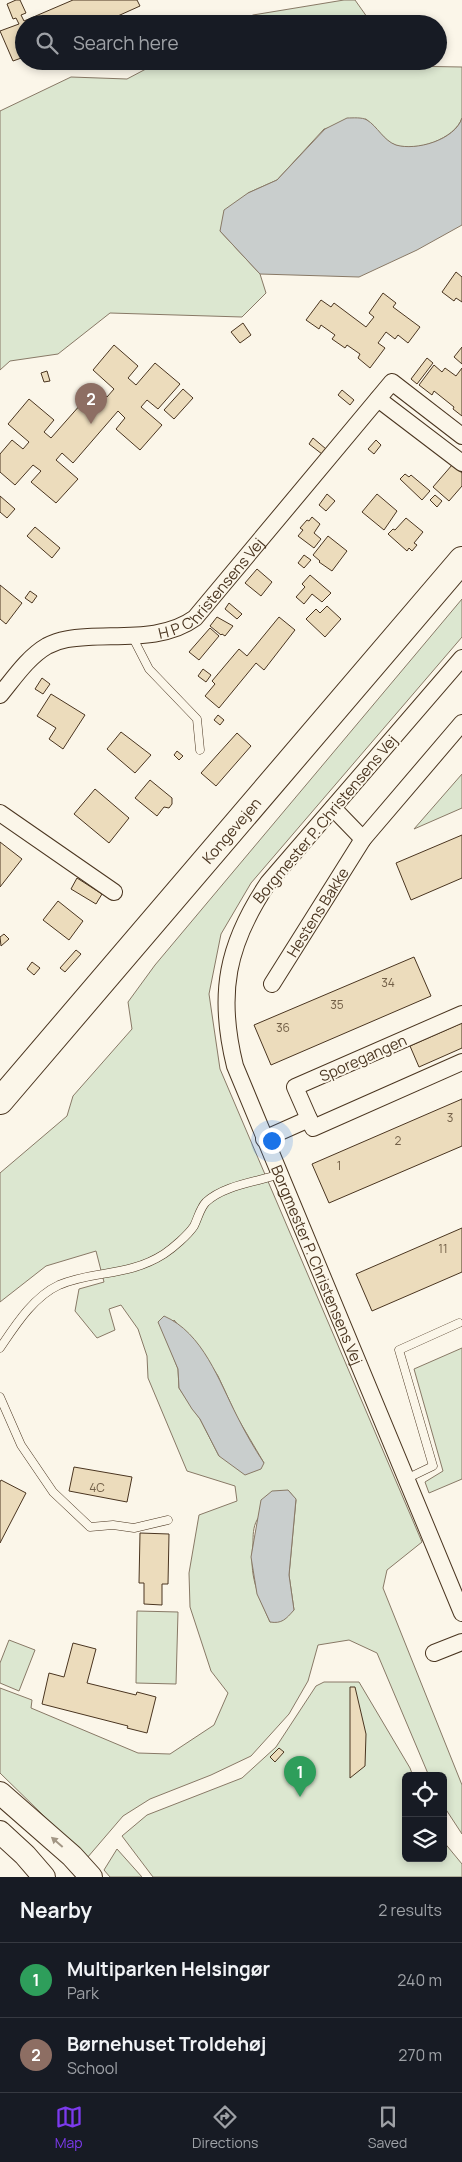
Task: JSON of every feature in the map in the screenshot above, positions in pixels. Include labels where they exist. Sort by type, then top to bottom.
[{"type":"main road","name":"Kongevejen","points":[[0,1101],[462,560]]},
{"type":"main road","points":[[0,1793],[72,1856],[91,1877]]},
{"type":"main road","points":[[0,1832],[26,1855],[44,1877]]},
{"type":"street","name":"H P Christensens Vej","points":[[0,695],[32,656],[48,646],[65,639],[162,633],[182,628],[194,618],[392,382],[462,436]]},
{"type":"street","points":[[378,400],[462,463]]},
{"type":"street","name":"Borgmester P. Christensens Vej","points":[[462,658],[268,883],[250,910],[236,939],[228,970],[225,1002],[227,1035],[235,1066],[462,1613]]},
{"type":"street","name":"Hestens Bakke","points":[[272,984],[363,839],[462,723]]},
{"type":"street","points":[[334,808],[363,839]]},
{"type":"street","points":[[0,814],[114,892]]},
{"type":"street","name":"Sporegangen","points":[[309,1119],[295,1088],[462,1014]]},
{"type":"street","points":[[264,1139],[309,1119],[313,1128],[462,1062]]},
{"type":"street","points":[[434,1652],[462,1642]]},
{"type":"lane","points":[[131,635],[149,669],[197,719],[200,750]]},
{"type":"lane","points":[[0,1348],[17,1322],[38,1301],[58,1286],[78,1279],[143,1266],[166,1253],[194,1227],[204,1204],[214,1196],[280,1174]]},
{"type":"lane","points":[[406,1479],[433,1466],[399,1350],[459,1322]]},
{"type":"lane","points":[[0,1397],[22,1445],[54,1492],[90,1527],[113,1525],[134,1528],[168,1520]]},
{"type":"green space","points":[[344,0],[355,0],[366,15],[253,15]]},
{"type":"green space","points":[[447,67],[462,67],[462,118],[458,126],[443,138],[423,146],[413,147],[403,147],[391,143],[366,119],[324,129],[277,180],[248,193],[220,231],[260,274],[266,293],[242,317],[110,313],[58,354],[10,361],[0,370],[0,111],[71,77],[127,79],[144,70],[447,70]]},
{"type":"green space","points":[[462,599],[462,637],[251,883],[221,934],[209,994],[220,1069],[422,1542],[387,1570],[383,1588],[462,1785],[462,1834],[447,1811],[447,1772],[427,1772],[377,1653],[349,1640],[318,1645],[308,1681],[289,1714],[251,1756],[211,1775],[150,1799],[123,1816],[87,1858],[0,1773],[0,1688],[32,1700],[31,1708],[138,1753],[170,1754],[214,1725],[228,1693],[211,1671],[190,1607],[189,1573],[199,1515],[237,1501],[235,1486],[187,1471],[148,1378],[147,1356],[138,1329],[121,1305],[109,1309],[115,1330],[97,1338],[75,1311],[79,1289],[104,1282],[96,1251],[46,1266],[0,1302],[0,1173],[67,1116],[73,1096],[132,1029],[128,1002],[155,965]],"holes":[[[174,1320],[205,1356],[218,1376],[237,1417],[264,1463],[219,1456],[200,1419],[179,1388],[178,1369],[166,1338]],[[288,1490],[296,1500],[289,1575],[294,1610],[270,1622],[253,1575],[254,1531],[259,1516]]]},
{"type":"green space","points":[[462,774],[462,808],[414,829]]},
{"type":"green space","points":[[462,1348],[462,1479],[429,1493],[425,1482],[443,1471],[414,1369]]},
{"type":"green space","points":[[137,1611],[178,1612],[176,1684],[136,1683]]},
{"type":"green space","points":[[9,1640],[35,1650],[19,1691],[0,1683],[0,1663]]},
{"type":"green space","points":[[324,1682],[359,1682],[410,1768],[412,1772],[402,1772],[402,1862],[447,1862],[447,1846],[462,1864],[462,1877],[153,1877],[122,1836],[147,1815],[242,1778],[276,1747],[316,1686]]},
{"type":"green space","points":[[117,1849],[142,1877],[110,1877],[104,1870]]},
{"type":"shaded area","points":[[347,118],[367,120],[384,137],[396,145],[414,146],[424,145],[443,138],[458,126],[462,118],[462,225],[417,250],[359,277],[260,274],[220,231],[224,210],[248,193],[277,180],[325,129]]},
{"type":"shaded area","points":[[164,1316],[178,1324],[189,1334],[208,1359],[243,1428],[264,1463],[261,1469],[245,1475],[219,1456],[200,1419],[179,1388],[178,1369],[158,1322]]},
{"type":"shaded area","points":[[288,1490],[296,1499],[289,1575],[294,1610],[284,1620],[270,1622],[257,1594],[251,1557],[261,1500],[272,1491]]},
{"type":"building","points":[[20,0],[26,13],[15,15],[13,19],[7,4]]},
{"type":"building","points":[[73,0],[137,0],[140,6],[120,15],[38,15]]},
{"type":"building","points":[[15,25],[15,60],[13,61],[0,31]]},
{"type":"building","points":[[456,272],[462,277],[462,302],[456,298],[454,301],[442,292]]},
{"type":"building","points":[[383,293],[396,303],[393,307],[420,327],[408,343],[398,335],[395,339],[386,332],[378,343],[385,348],[370,368],[358,358],[360,354],[347,345],[345,348],[332,339],[335,335],[321,325],[319,329],[306,320],[321,300],[331,307],[334,303],[366,327],[374,317],[369,313]]},
{"type":"building","points":[[243,323],[251,335],[240,343],[231,332]]},
{"type":"building","points":[[114,345],[138,366],[128,378],[136,385],[155,363],[180,384],[158,409],[147,400],[141,407],[162,425],[140,450],[116,429],[125,418],[118,411],[73,463],[62,453],[56,460],[78,479],[56,503],[31,482],[41,471],[33,465],[15,485],[0,472],[0,454],[12,440],[23,449],[29,442],[8,424],[29,399],[54,420],[44,432],[51,438],[96,387],[107,397],[114,389],[93,370]]},
{"type":"building","points":[[462,347],[462,364],[454,357]]},
{"type":"building","points":[[427,358],[433,363],[417,384],[411,379]]},
{"type":"building","points":[[434,365],[442,372],[445,368],[456,376],[462,368],[462,416],[434,391],[432,395],[419,385]]},
{"type":"building","points":[[47,371],[50,381],[44,382],[41,373]]},
{"type":"building","points":[[183,389],[193,398],[174,419],[164,410]]},
{"type":"building","points":[[342,390],[354,400],[350,405],[338,395]]},
{"type":"building","points":[[313,438],[326,449],[322,454],[309,444]]},
{"type":"building","points":[[376,440],[381,445],[374,454],[368,449]]},
{"type":"building","points":[[452,465],[462,473],[462,486],[449,501],[433,487]]},
{"type":"building","points":[[405,474],[409,477],[411,475],[430,491],[422,500],[400,479]]},
{"type":"building","points":[[327,494],[335,501],[326,511],[319,505]]},
{"type":"building","points":[[377,494],[397,511],[384,530],[362,512]]},
{"type":"building","points":[[435,495],[442,501],[437,507],[430,500]]},
{"type":"building","points":[[0,496],[15,509],[7,518],[0,512]]},
{"type":"building","points":[[312,517],[320,524],[314,533],[321,539],[314,548],[298,536],[303,530],[300,528]]},
{"type":"building","points":[[406,518],[423,532],[414,543],[417,545],[412,551],[409,548],[407,551],[388,534],[393,529],[395,530]]},
{"type":"building","points":[[35,527],[60,548],[52,558],[27,536]]},
{"type":"building","points":[[328,536],[347,551],[332,571],[313,555]]},
{"type":"building","points":[[304,555],[311,560],[304,568],[298,563]]},
{"type":"building","points":[[257,569],[272,582],[261,596],[245,583]]},
{"type":"building","points":[[310,575],[331,593],[322,602],[312,594],[304,604],[296,597],[305,587],[302,584]]},
{"type":"building","points":[[0,585],[22,603],[6,624],[0,619]]},
{"type":"building","points":[[30,591],[37,596],[32,603],[25,598]]},
{"type":"building","points":[[229,603],[242,614],[237,619],[225,609]]},
{"type":"building","points":[[327,606],[341,619],[325,637],[306,619],[316,609],[320,613]]},
{"type":"building","points":[[217,617],[233,626],[225,636],[210,626]]},
{"type":"building","points":[[279,617],[295,630],[264,670],[256,663],[219,708],[205,696],[215,684],[212,681],[239,649],[247,656]]},
{"type":"building","points":[[210,628],[219,636],[199,660],[189,652]]},
{"type":"building","points":[[203,669],[211,675],[206,682],[198,676]]},
{"type":"building","points":[[42,678],[50,684],[43,694],[35,689]]},
{"type":"building","points":[[51,694],[85,715],[63,749],[49,739],[56,728],[37,716]]},
{"type":"building","points":[[218,715],[224,720],[220,725],[214,720]]},
{"type":"building","points":[[121,732],[151,755],[135,773],[107,749]]},
{"type":"building","points":[[237,733],[251,746],[216,786],[201,773]]},
{"type":"building","points":[[177,751],[183,756],[179,760],[174,755]]},
{"type":"building","points":[[150,780],[172,798],[172,804],[169,808],[164,807],[157,816],[135,798]]},
{"type":"building","points":[[95,789],[129,818],[109,843],[74,814]]},
{"type":"building","points":[[462,835],[462,878],[411,900],[396,863]]},
{"type":"building","points":[[0,842],[22,859],[0,887]]},
{"type":"building","points":[[77,878],[102,894],[96,904],[71,889]]},
{"type":"building","points":[[58,901],[83,921],[69,940],[43,920]]},
{"type":"building","points":[[4,934],[9,939],[1,946],[0,937]]},
{"type":"building","points":[[76,950],[81,954],[65,972],[60,968]]},
{"type":"building","points":[[414,957],[431,996],[271,1065],[254,1025]]},
{"type":"building","points":[[32,962],[40,968],[34,975],[27,969]]},
{"type":"building","points":[[462,1023],[462,1048],[419,1067],[410,1046]]},
{"type":"building","points":[[462,1099],[462,1146],[329,1203],[312,1164]]},
{"type":"building","points":[[462,1228],[462,1272],[372,1311],[356,1274]]},
{"type":"building","points":[[74,1467],[132,1477],[127,1502],[69,1491]]},
{"type":"building","points":[[1,1480],[26,1493],[0,1543],[0,1482]]},
{"type":"building","points":[[140,1533],[169,1534],[168,1584],[162,1584],[162,1605],[144,1604],[144,1583],[139,1583]]},
{"type":"building","points":[[73,1643],[96,1649],[87,1683],[136,1695],[137,1692],[156,1697],[147,1733],[127,1728],[128,1726],[42,1704],[49,1673],[64,1677]]},
{"type":"building","points":[[350,1687],[355,1687],[366,1734],[365,1766],[350,1778]]},
{"type":"building","points":[[279,1748],[284,1752],[275,1762],[270,1757]]},
{"type":"place","name":"Børnehuset Troldehøj","points":[[91,424]]},
{"type":"place","name":"Multiparken Helsingør","points":[[300,1797]]}]
